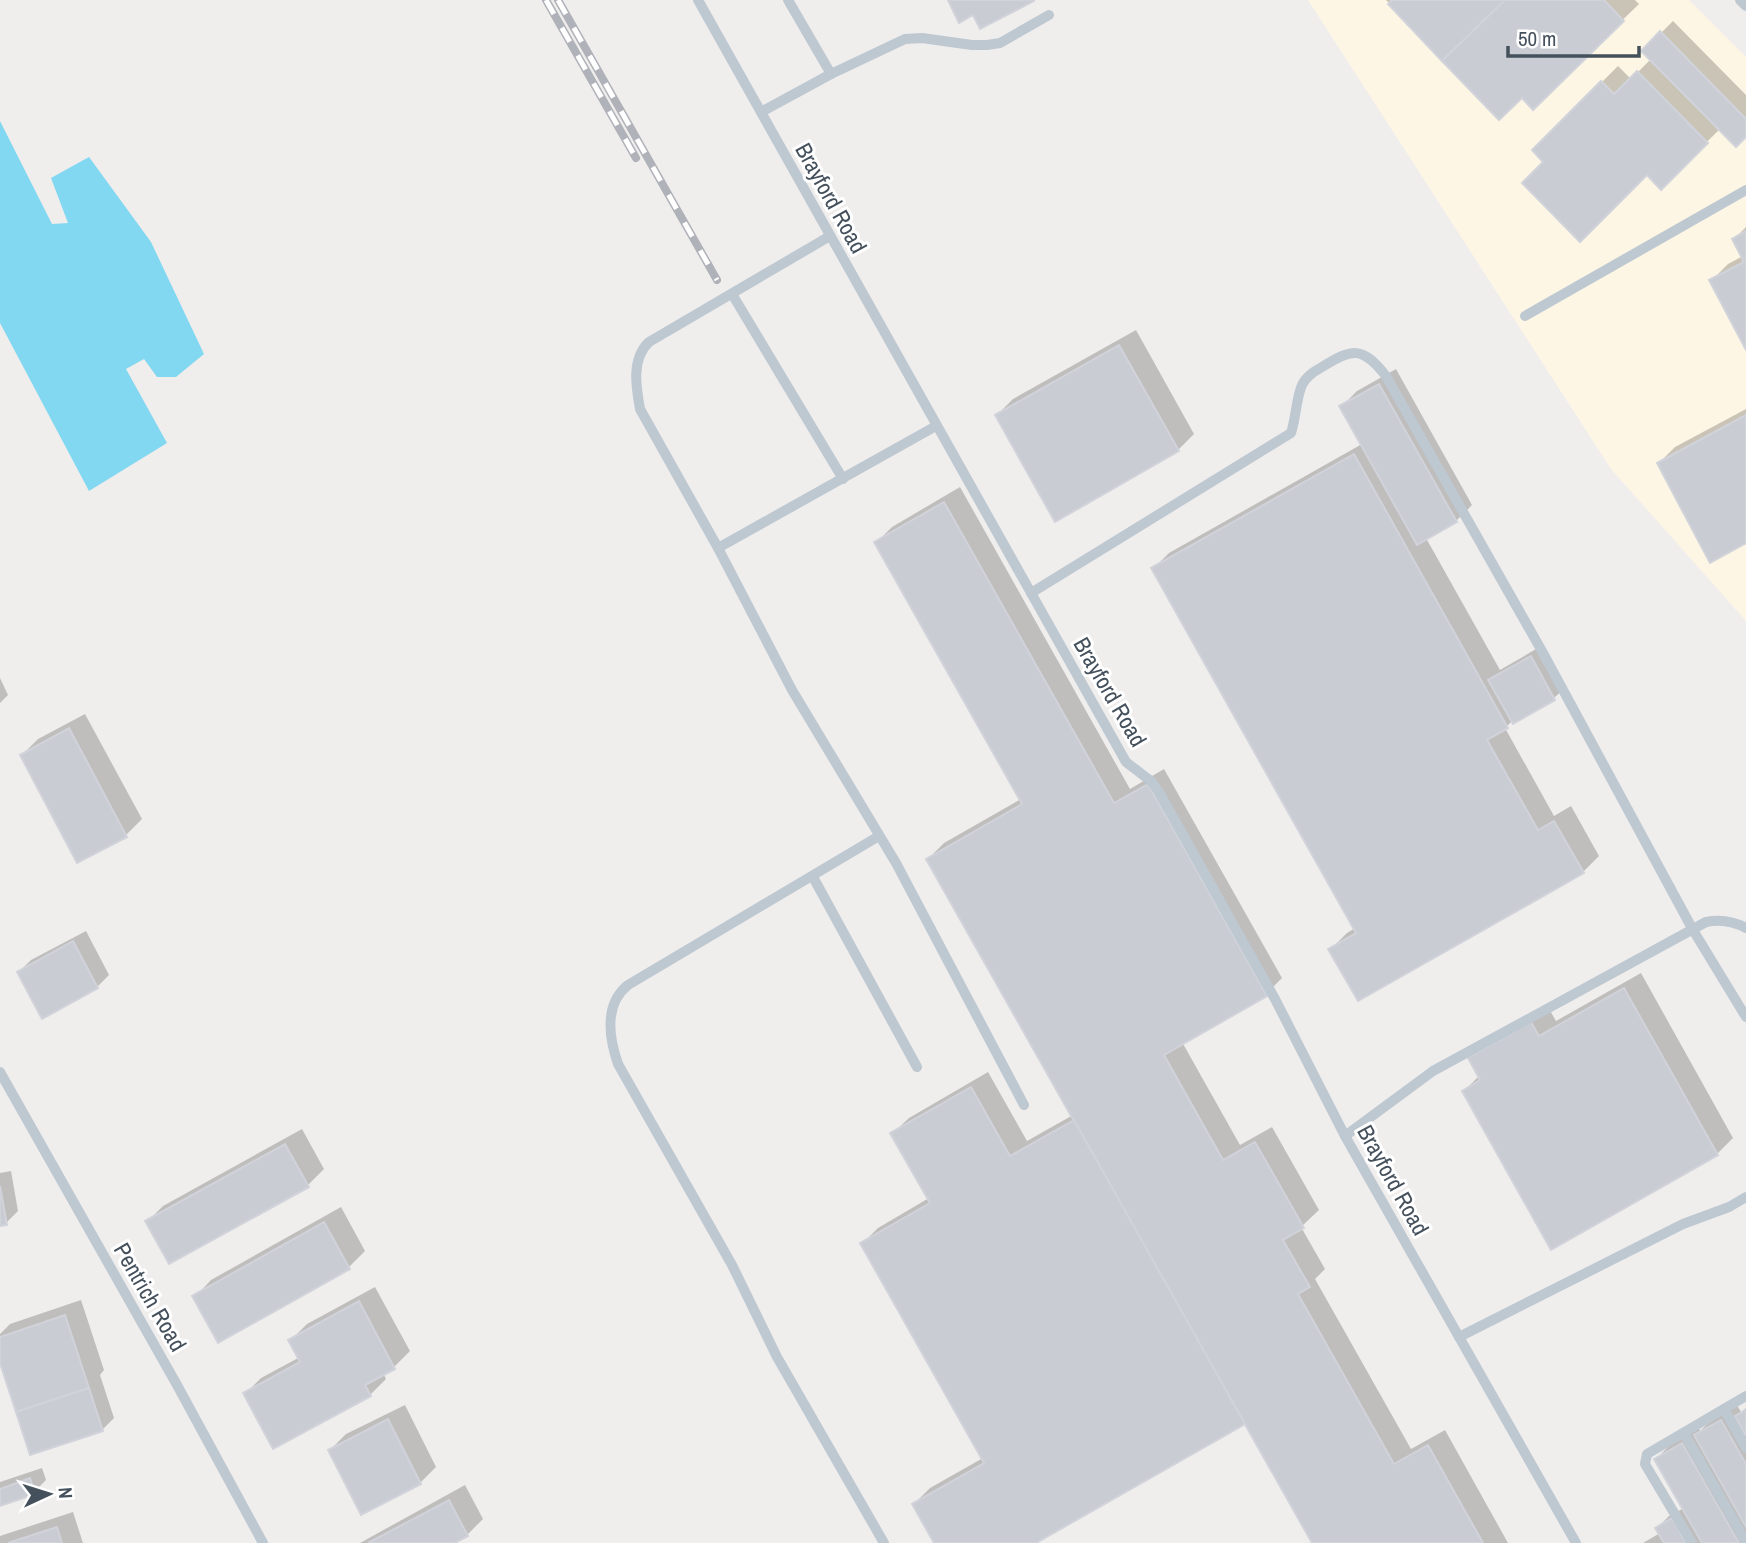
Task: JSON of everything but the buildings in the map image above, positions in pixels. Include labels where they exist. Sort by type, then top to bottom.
[{"type":"lane","name":"Brayford Road","points":[[698,0],[1126,762],[1152,782],[1159,792],[1275,999],[1345,1136],[1576,1543]]},
{"type":"lane","points":[[788,0],[831,74]]},
{"type":"lane","points":[[1740,0],[1746,6]]},
{"type":"lane","points":[[761,112],[831,74],[905,39],[922,38],[972,45],[1000,43],[1049,15]]},
{"type":"lane","points":[[1525,316],[1746,190]]},
{"type":"lane","points":[[830,236],[649,342],[641,350],[636,380],[640,409],[718,548],[792,690],[880,836],[1024,1105]]},
{"type":"lane","points":[[732,294],[843,479]]},
{"type":"lane","points":[[1031,593],[1292,433],[1302,385],[1310,374],[1345,353],[1361,354],[1373,359],[1386,376],[1543,653],[1693,930],[1746,1017]]},
{"type":"lane","points":[[718,548],[936,426]]},
{"type":"lane","points":[[880,836],[628,985],[618,993],[614,1001],[611,1036],[618,1064],[732,1265],[776,1357],[884,1543]]},
{"type":"lane","points":[[813,877],[917,1067]]},
{"type":"lane","points":[[1345,1136],[1433,1071],[1706,922],[1716,920],[1736,923],[1746,928]]},
{"type":"lane","name":"Pentrich Road","points":[[0,1072],[263,1543]]},
{"type":"lane","points":[[1459,1337],[1683,1224],[1729,1207],[1746,1197]]},
{"type":"lane","points":[[1692,1543],[1645,1464],[1647,1454],[1746,1396]]},
{"type":"lane","points":[[1724,1409],[1746,1448]]},
{"type":"lane","points":[[1684,1433],[1746,1542]]},
{"type":"shaded area","points":[[1308,0],[1689,0],[1746,57],[1746,621],[1611,469]]},
{"type":"water","points":[[0,121],[52,224],[68,223],[51,178],[89,157],[151,242],[204,354],[176,377],[157,377],[144,359],[126,369],[167,443],[89,491],[0,323]]},
{"type":"railway","points":[[546,0],[636,158]]},
{"type":"railway","points":[[558,0],[717,280]]}]
